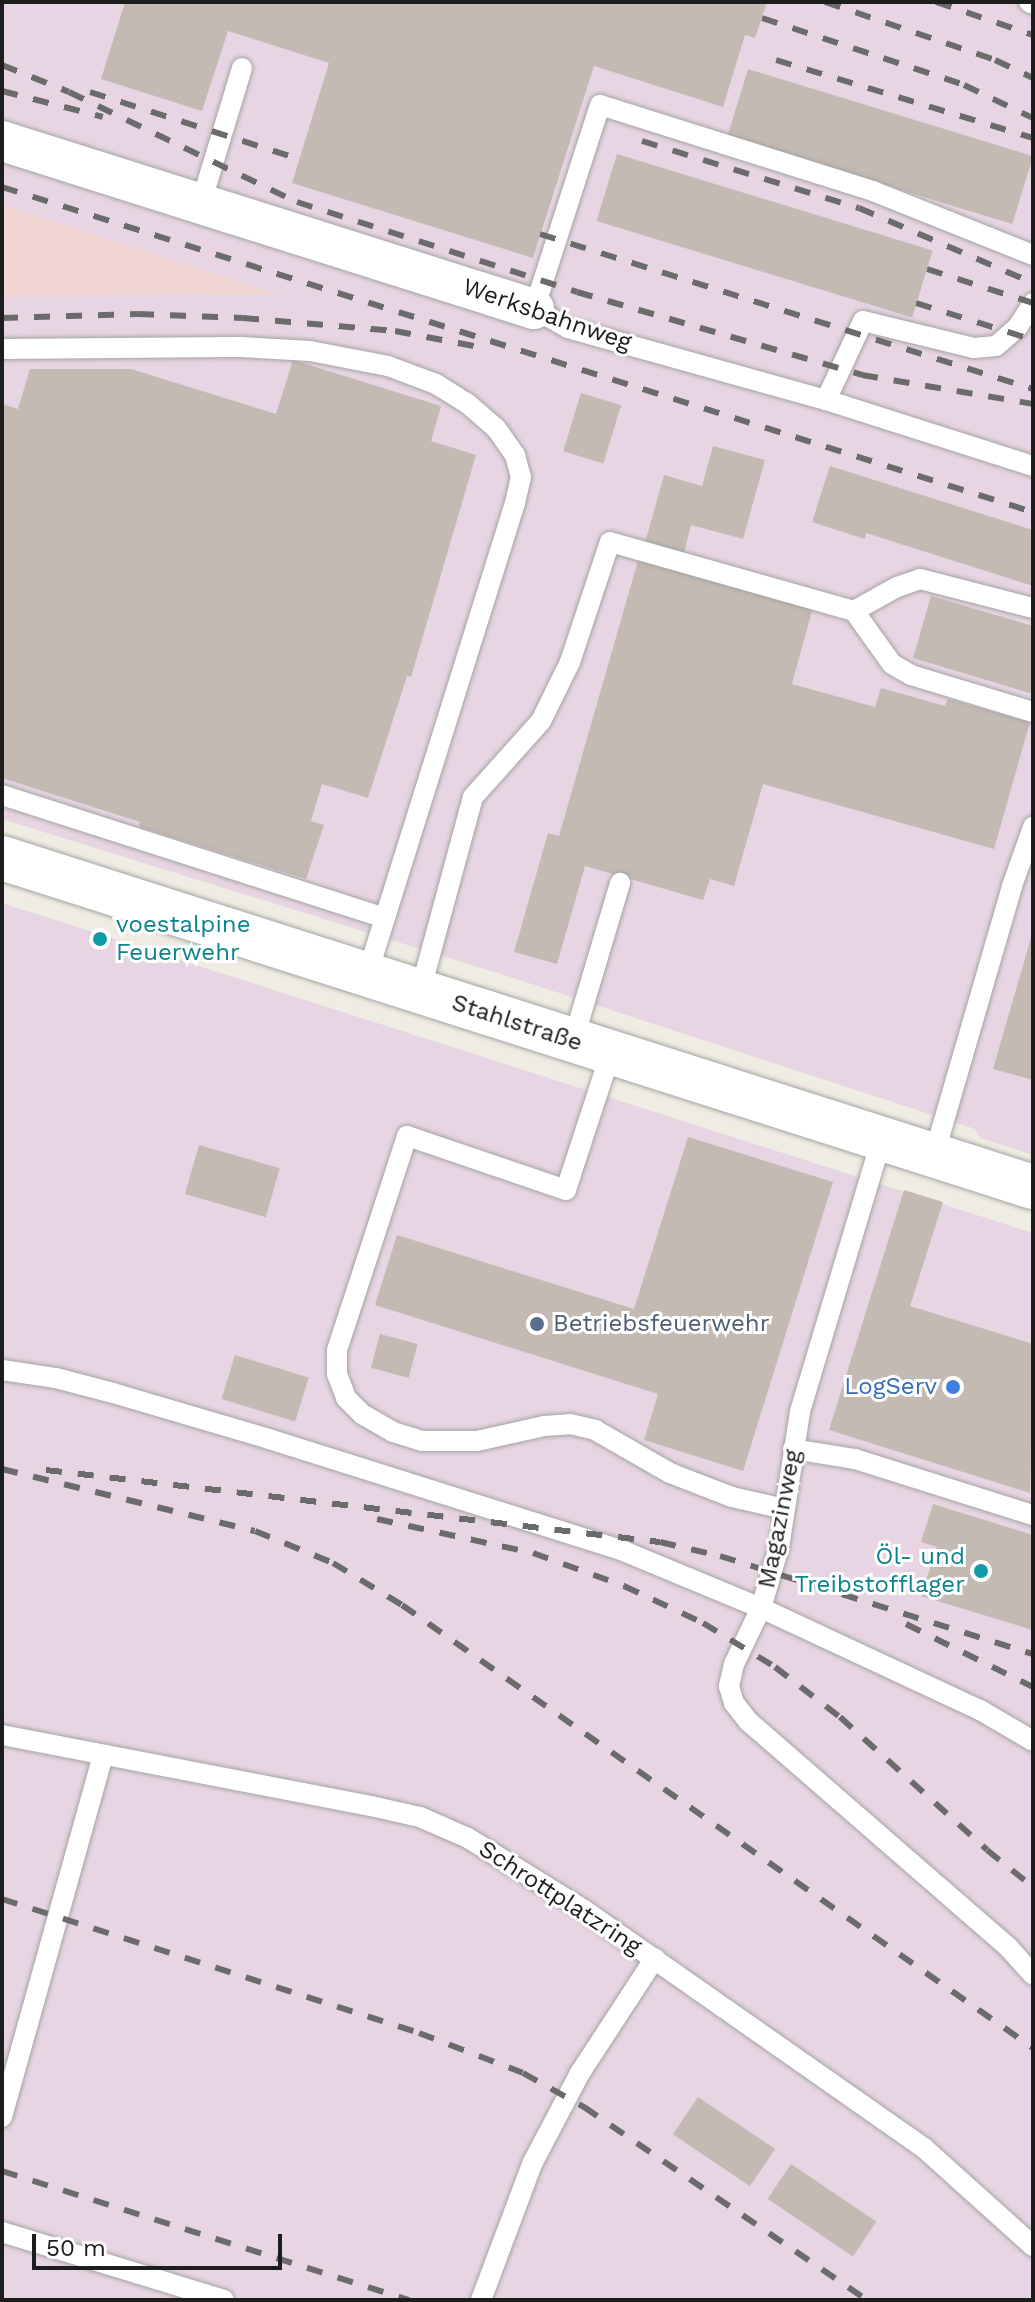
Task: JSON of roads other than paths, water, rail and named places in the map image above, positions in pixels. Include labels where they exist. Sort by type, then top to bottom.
[{"type":"street","name":"Werksbahnweg","points":[[2,141],[534,309]]},
{"type":"street","name":"Stahlstraße","points":[[2,858],[1033,1187]]},
{"type":"lane","points":[[201,203],[242,68]]},
{"type":"lane","points":[[534,309],[600,105],[873,191],[1033,255]]},
{"type":"lane","points":[[826,400],[863,321],[974,348],[996,346],[1017,328],[1033,303]]},
{"type":"lane","name":"Werksbahnweg","points":[[534,309],[568,328],[826,400],[1033,466]]},
{"type":"lane","points":[[2,349],[241,347],[310,351],[388,366],[436,384],[468,404],[496,428],[515,455],[521,477],[515,503],[367,975]]},
{"type":"lane","points":[[420,992],[473,797],[527,741],[554,698],[570,662],[610,542],[854,611],[892,664],[911,675],[1033,712]]},
{"type":"lane","points":[[854,611],[897,587],[920,579],[1033,608]]},
{"type":"lane","points":[[2,795],[385,918]]},
{"type":"lane","points":[[934,1155],[1012,886],[1033,827]]},
{"type":"lane","points":[[620,883],[566,1190],[407,1136],[337,1350],[337,1374],[346,1398],[362,1414],[393,1432],[423,1441],[462,1442],[570,1424],[595,1430],[638,1456],[707,1487],[785,1509]]},
{"type":"lane","name":"Magazinweg","points":[[882,1138],[800,1412],[779,1547],[761,1608],[980,1710],[1033,1741]]},
{"type":"lane","points":[[2,1370],[56,1378],[284,1444],[621,1550],[761,1608],[734,1664],[729,1686],[734,1703],[748,1721],[1009,1948],[1033,1975]]},
{"type":"lane","points":[[793,1449],[855,1459],[1033,1515]]},
{"type":"lane","name":"Schrottplatzring","points":[[2,1735],[420,1817],[481,1846],[655,1958],[924,2148],[1033,2246]]},
{"type":"lane","points":[[2,2117],[103,1755]]},
{"type":"lane","points":[[481,2300],[533,2162],[580,2073],[655,1958]]},
{"type":"lane","points":[[2,2232],[224,2300]]},
{"type":"railway","points":[[825,2],[995,60],[1033,78]]},
{"type":"railway","points":[[936,2],[1033,35]]},
{"type":"railway","points":[[762,18],[964,85],[1033,118]]},
{"type":"railway","points":[[776,60],[1033,138]]},
{"type":"railway","points":[[2,65],[69,92],[297,202],[577,292],[862,375],[1033,404]]},
{"type":"railway","points":[[2,91],[103,117]]},
{"type":"railway","points":[[90,92],[299,159]]},
{"type":"railway","points":[[642,141],[859,208],[1033,283]]},
{"type":"railway","points":[[2,187],[1033,512]]},
{"type":"railway","points":[[540,234],[1033,389]]},
{"type":"railway","points":[[927,269],[1033,303]]},
{"type":"railway","points":[[916,303],[1033,340]]},
{"type":"railway","points":[[2,318],[138,314],[243,318],[395,331],[484,348]]},
{"type":"railway","points":[[2,1469],[255,1531],[333,1563],[402,1605],[1033,2048]]},
{"type":"railway","points":[[46,1470],[660,1542],[720,1556],[1033,1654]]},
{"type":"railway","points":[[377,1519],[533,1553],[624,1586],[703,1623],[775,1667],[840,1717],[987,1850],[1033,1887]]},
{"type":"railway","points":[[906,1624],[1033,1687]]},
{"type":"railway","points":[[2,1899],[419,2033],[523,2073],[584,2107],[867,2300]]},
{"type":"railway","points":[[2,2171],[409,2300]]},
{"type":"place","name":"voestalpine Feuerwehr","points":[[100,939]]},
{"type":"place","name":"Betriebsfeuerwehr","points":[[537,1324]]},
{"type":"place","name":"LogServ","points":[[953,1387]]},
{"type":"place","name":"Öl- und Treibstofflager","points":[[981,1571]]}]
